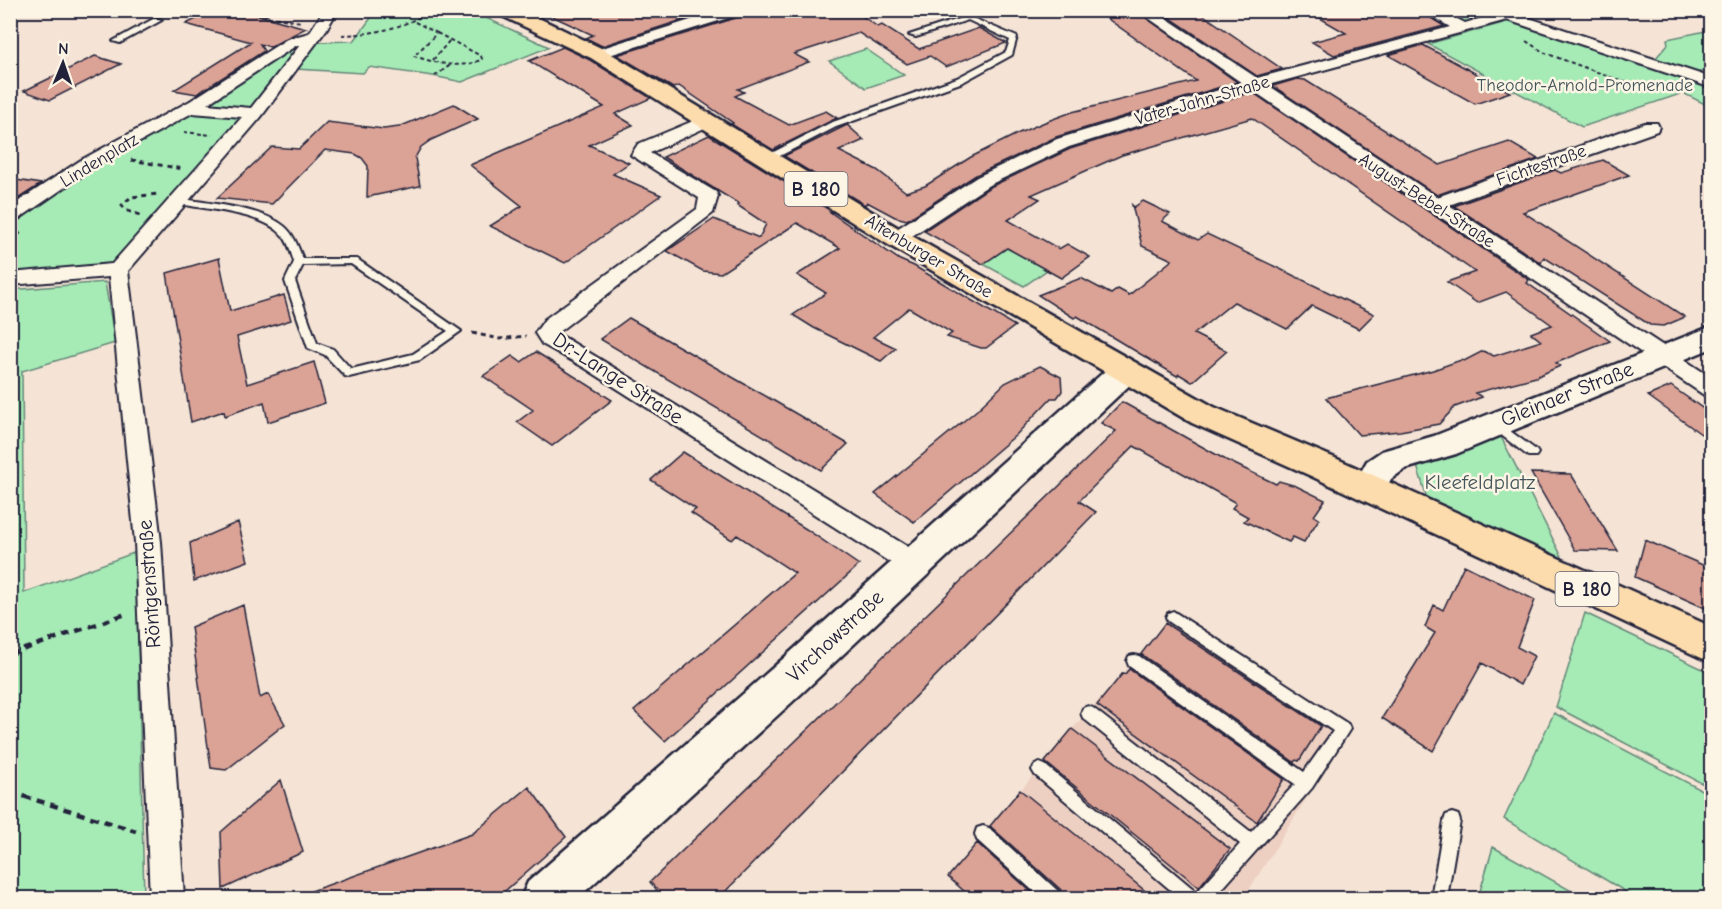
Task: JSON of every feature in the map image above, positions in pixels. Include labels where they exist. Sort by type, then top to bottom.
[{"type":"main road","name":"Altenburger Straße","points":[[505,10],[598,54],[896,238],[1125,371],[1229,428],[1369,488]]},
{"type":"main road","name":"B 180","points":[[1369,488],[1712,646]]},
{"type":"street","points":[[10,279],[118,270],[255,112],[318,32],[331,10]]},
{"type":"street","points":[[598,54],[739,10]]},
{"type":"street","name":"August-Bebel-Straße","points":[[1144,10],[1253,85],[1712,389]]},
{"type":"street","points":[[1428,10],[1462,27]]},
{"type":"street","name":"Vater-Jahn-Straße","points":[[896,238],[982,181],[1063,143],[1132,120],[1462,27],[1500,13],[1528,10]]},
{"type":"street","points":[[1500,13],[1712,83]]},
{"type":"street","name":"Lindenplatz","points":[[10,216],[87,164],[189,108],[292,42],[318,32]]},
{"type":"street","points":[[189,108],[255,112]]},
{"type":"street","name":"Dr.-Lange Straße","points":[[705,121],[644,148],[640,155],[709,196],[704,213],[547,330],[550,339],[593,363],[914,564]]},
{"type":"street","name":"Fichtestraße","points":[[1433,204],[1651,127]]},
{"type":"street","name":"Röntgenstraße","points":[[118,270],[148,542],[167,898]]},
{"type":"street","name":"Gleinaer Straße","points":[[1369,488],[1379,470],[1386,464],[1406,456],[1422,453],[1712,336]]},
{"type":"street","name":"Virchowstraße","points":[[545,898],[1125,371]]},
{"type":"lane","points":[[767,159],[833,125],[960,80],[1009,52],[1014,39],[968,18],[913,35]]},
{"type":"lane","points":[[117,41],[158,20]]},
{"type":"lane","points":[[179,201],[250,216],[272,223],[288,234],[299,262],[290,281],[312,345],[329,352],[349,373],[416,357],[456,331],[353,261],[299,262]]},
{"type":"lane","points":[[1495,424],[1532,453]]},
{"type":"lane","points":[[1173,617],[1343,729],[1306,783],[1203,898]]},
{"type":"lane","points":[[1134,661],[1306,783]]},
{"type":"lane","points":[[1088,713],[1252,843]]},
{"type":"lane","points":[[1040,770],[1192,898]]},
{"type":"lane","points":[[1439,898],[1452,821]]},
{"type":"lane","points":[[984,834],[1053,898]]},
{"type":"path","points":[[251,10],[274,20],[292,19],[318,32]]},
{"type":"path","points":[[264,17],[275,10]]},
{"type":"path","points":[[342,35],[385,32],[415,22],[432,10]]},
{"type":"path","points":[[415,22],[437,33],[481,56],[482,59],[474,64],[452,63],[414,56],[437,33]]},
{"type":"path","points":[[1523,39],[1545,53],[1635,86],[1679,91]]},
{"type":"path","points":[[433,60],[450,40]]},
{"type":"path","points":[[435,76],[452,63]]},
{"type":"path","points":[[174,130],[216,136],[209,144]]},
{"type":"path","points":[[122,159],[186,169],[178,177]]},
{"type":"path","points":[[133,223],[141,216],[125,210],[122,205],[131,197],[162,194],[156,200]]},
{"type":"path","points":[[456,331],[500,339],[525,337],[547,330]]},
{"type":"path","points":[[10,654],[151,604]]},
{"type":"path","points":[[10,792],[143,833],[152,833],[164,827]]},
{"type":"shaded area","points":[[1176,610],[1350,729],[1244,898],[972,898],[948,877],[1072,729],[1142,653]]},
{"type":"green space","points":[[376,11],[471,11],[549,47],[462,82],[369,67],[363,73],[296,69],[315,42],[354,41]]},
{"type":"green space","name":"Theodor-Arnold-Promenade","points":[[1433,11],[1491,11],[1498,14],[1462,25]]},
{"type":"green space","name":"Theodor-Arnold-Promenade","points":[[1510,21],[1711,86],[1711,107],[1683,93],[1582,127],[1428,44]]},
{"type":"green space","points":[[1711,30],[1711,69],[1697,73],[1655,59],[1668,44],[1667,39]]},
{"type":"green space","points":[[304,40],[249,109],[198,105]]},
{"type":"green space","points":[[866,49],[904,75],[866,88],[829,61]]},
{"type":"green space","points":[[187,110],[245,115],[114,263],[11,274],[10,224],[94,167]]},
{"type":"green space","points":[[1007,248],[1047,270],[1024,286],[983,264]]},
{"type":"green space","points":[[105,282],[115,343],[22,371],[24,593],[136,552],[144,898],[11,898],[11,290]]},
{"type":"green space","name":"Kleefeldplatz","points":[[1499,433],[1565,563],[1428,501],[1417,466]]},
{"type":"green space","points":[[1585,613],[1711,673],[1711,788],[1556,707]]},
{"type":"green space","points":[[1554,713],[1711,795],[1711,898],[1636,898],[1504,819]]},
{"type":"green space","points":[[1493,847],[1584,898],[1478,898]]},
{"type":"building","points":[[214,10],[239,10],[306,28],[270,47],[260,44],[264,51],[197,94],[174,90],[251,42],[186,24]]},
{"type":"building","points":[[539,10],[713,10],[602,46],[586,38],[593,35]]},
{"type":"building","points":[[748,10],[853,10],[878,27],[882,25],[919,49],[979,28],[1006,43],[946,67],[930,56],[907,64],[859,33],[794,54],[809,62],[738,89],[744,92],[735,96],[789,125],[826,111],[837,118],[773,150],[731,124],[733,123],[679,86],[673,88],[617,55],[745,15]]},
{"type":"building","points":[[1095,10],[1135,10],[1237,82],[1056,137],[976,175],[907,220],[895,217],[867,202],[865,205],[784,156],[847,125],[864,140],[839,151],[877,170],[906,192],[925,186],[971,157],[1045,122],[1072,112],[1196,81]]},
{"type":"building","points":[[1159,10],[1196,10],[1282,69],[1257,76]]},
{"type":"building","points":[[1306,10],[1418,10],[1444,26],[1334,55],[1312,42],[1346,33]]},
{"type":"building","points":[[1423,45],[1510,92],[1475,104],[1388,55]]},
{"type":"building","points":[[563,47],[590,60],[651,98],[615,114],[633,125],[589,145],[629,163],[613,174],[661,195],[565,263],[490,226],[522,206],[470,165],[604,107],[529,61]]},
{"type":"building","points":[[95,56],[121,64],[50,100],[24,91]]},
{"type":"building","points":[[1297,79],[1305,80],[1440,165],[1509,142],[1538,159],[1437,195],[1273,86]]},
{"type":"building","points":[[1252,92],[1529,280],[1527,283],[1610,341],[1556,363],[1560,366],[1536,377],[1475,393],[1482,397],[1455,407],[1439,424],[1359,435],[1326,398],[1464,361],[1483,351],[1494,356],[1541,341],[1531,333],[1552,325],[1506,292],[1477,303],[1447,282],[1475,272],[1252,118],[1122,155],[1031,195],[1040,199],[1008,220],[1059,249],[1067,244],[1090,257],[1061,278],[1007,248],[983,264],[924,231],[990,187],[1070,149]]},
{"type":"building","points":[[454,104],[478,119],[431,140],[421,147],[415,158],[420,186],[367,197],[368,166],[362,158],[355,154],[325,150],[272,204],[217,198],[272,147],[299,149],[327,122],[384,129],[399,127]]},
{"type":"building","points":[[709,135],[833,212],[830,212],[900,260],[1015,326],[986,348],[981,348],[947,337],[952,333],[909,308],[873,337],[896,348],[881,361],[793,315],[826,293],[797,275],[840,248],[797,223],[721,273],[703,271],[667,251],[714,219],[759,238],[766,224],[737,205],[739,204],[663,157]]},
{"type":"building","points":[[1603,160],[1629,175],[1523,212],[1685,317],[1664,326],[1650,325],[1544,257],[1541,263],[1454,206],[1555,170],[1561,173]]},
{"type":"building","points":[[10,179],[41,184],[10,204]]},
{"type":"building","points":[[1143,201],[1170,214],[1162,221],[1198,240],[1207,234],[1374,314],[1359,329],[1312,306],[1287,329],[1234,302],[1194,334],[1227,351],[1192,382],[1179,374],[1177,376],[1038,295],[1081,278],[1111,294],[1118,289],[1129,295],[1172,260],[1142,246],[1132,205],[1134,207]]},
{"type":"building","points":[[219,258],[230,311],[284,295],[291,320],[237,337],[247,384],[314,362],[325,403],[268,422],[264,402],[225,416],[224,411],[191,422],[167,273]]},
{"type":"building","points":[[629,318],[848,444],[821,470],[600,339]]},
{"type":"building","points":[[536,352],[612,400],[552,446],[517,422],[533,410],[483,376],[512,356],[521,362]]},
{"type":"building","points":[[1040,366],[1061,377],[1062,391],[1057,398],[1051,398],[1016,435],[914,522],[875,494],[977,410],[1005,383]]},
{"type":"building","points":[[1671,386],[1712,415],[1712,429],[1701,434],[1648,396]]},
{"type":"building","points":[[1122,402],[1226,460],[1276,484],[1279,481],[1296,486],[1325,500],[1314,516],[1319,519],[1304,542],[1293,537],[1289,542],[1244,521],[1248,517],[1232,508],[1236,503],[1134,446],[1079,501],[1096,512],[719,898],[664,898],[650,882],[1116,431],[1101,423]]},
{"type":"building","points":[[683,452],[859,565],[665,741],[634,711],[795,573],[737,535],[732,540],[691,513],[696,509],[651,480]]},
{"type":"building","points":[[1531,473],[1571,474],[1618,551],[1575,550]]},
{"type":"building","points":[[238,522],[248,561],[194,581],[190,543]]},
{"type":"building","points":[[1645,540],[1712,569],[1712,611],[1635,577]]},
{"type":"building","points":[[1464,565],[1535,600],[1517,647],[1534,656],[1520,685],[1482,663],[1433,751],[1382,718],[1435,633],[1425,627],[1434,605],[1443,610]]},
{"type":"building","points":[[243,605],[260,698],[268,694],[285,724],[226,770],[211,768],[191,627]]},
{"type":"building","points":[[1165,623],[1321,726],[1299,761],[1294,762],[1141,654]]},
{"type":"building","points":[[1129,669],[1284,779],[1257,822],[1097,705],[1123,673],[1125,674]]},
{"type":"building","points":[[1072,729],[1230,849],[1199,887],[1045,762]]},
{"type":"building","points":[[281,780],[303,852],[223,889],[221,832]]},
{"type":"building","points":[[529,787],[566,837],[497,898],[297,898],[297,896],[472,834]]},
{"type":"building","points":[[1020,790],[1154,898],[1063,898],[1061,890],[990,826]]},
{"type":"building","points":[[977,843],[1038,898],[972,898],[948,877]]}]
